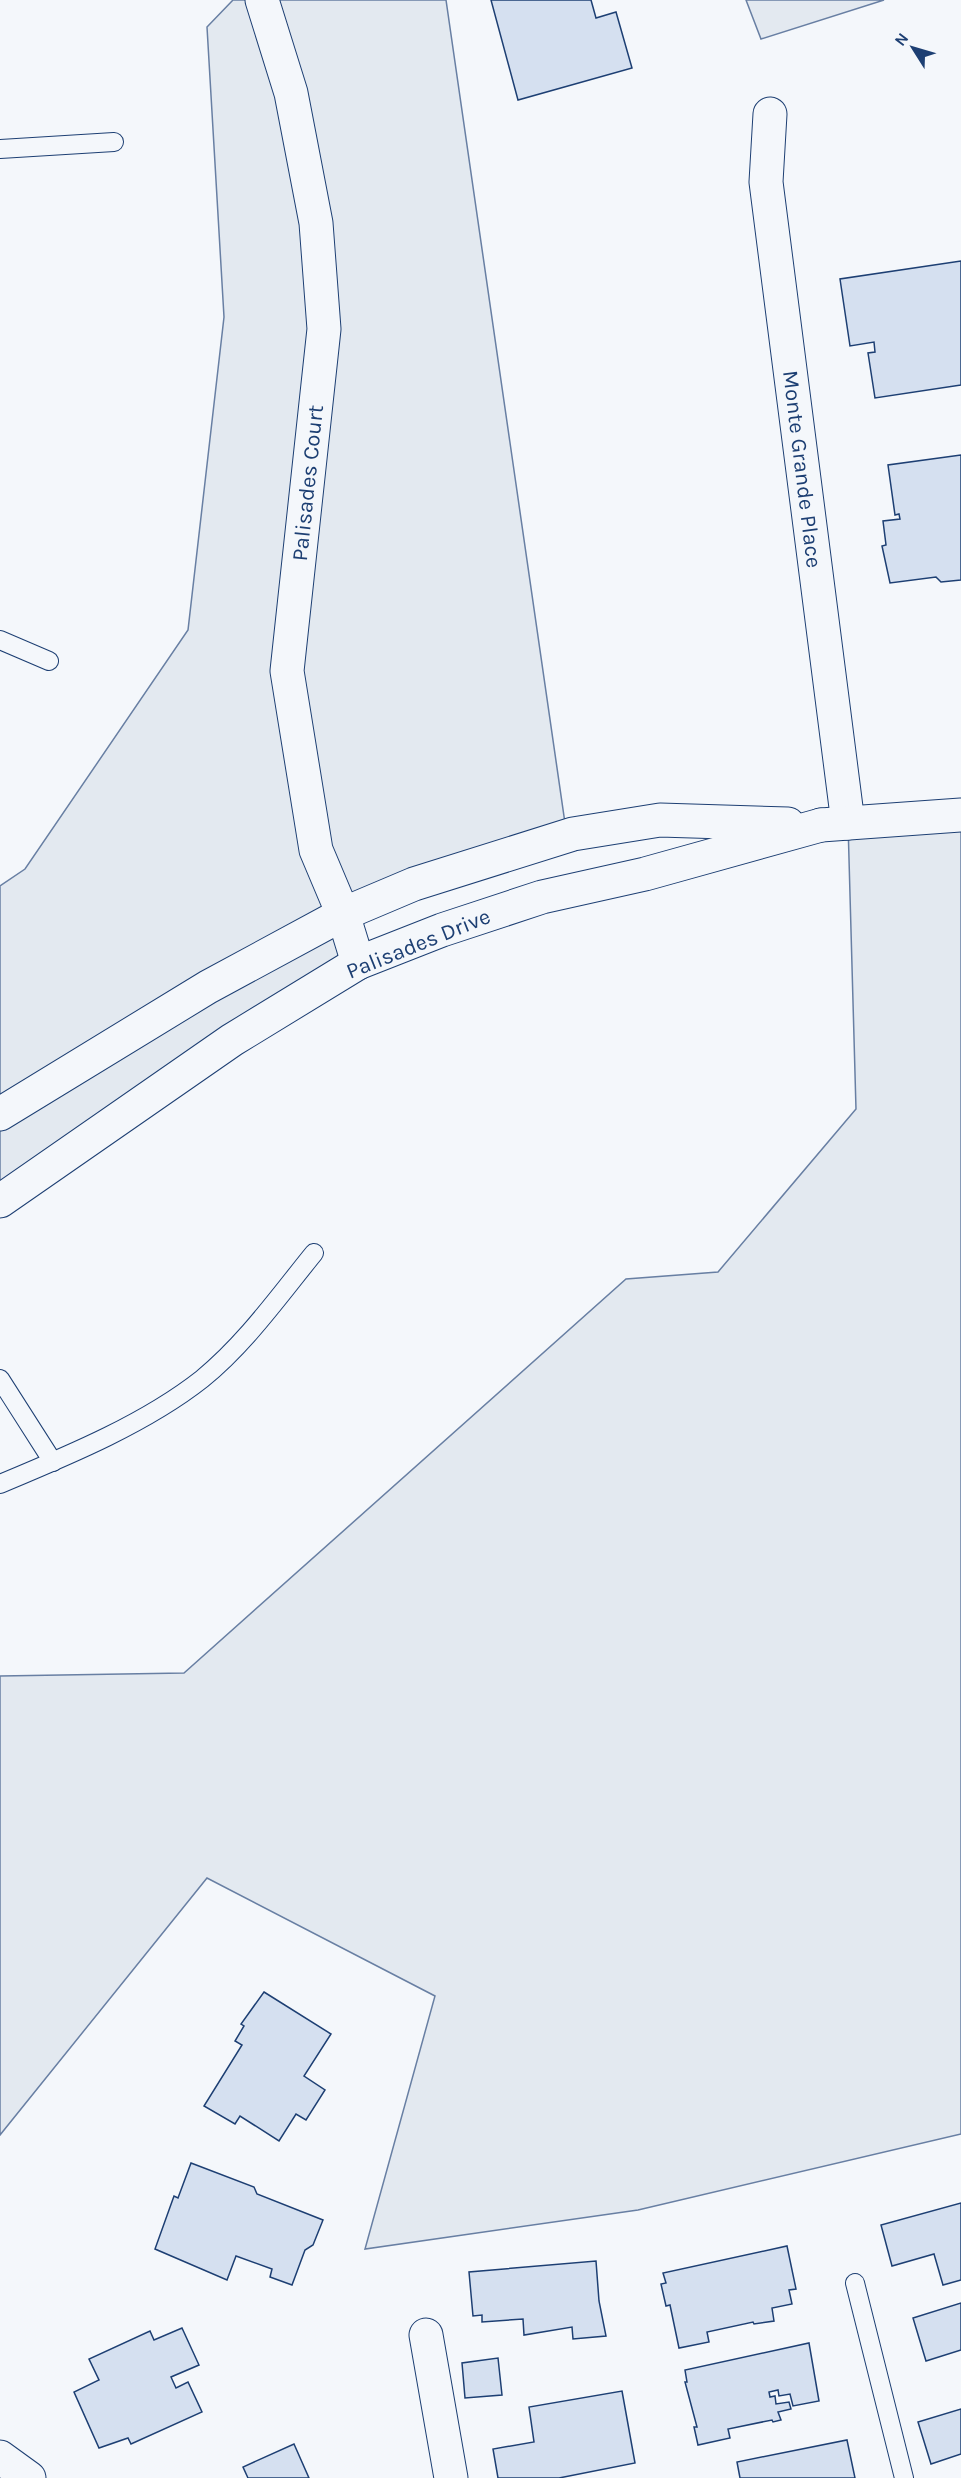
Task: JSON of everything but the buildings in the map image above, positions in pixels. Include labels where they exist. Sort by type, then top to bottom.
[{"type":"street","name":"Palisades Court","points":[[262,0],[291,93],[313,211],[324,329],[287,671],[316,850],[343,914],[358,963]]},
{"type":"street","name":"Monte Grande Place","points":[[770,114],[766,182],[834,824]]},
{"type":"street","name":"Palisades Drive","points":[[0,1114],[208,987],[343,914],[414,884],[573,834],[660,820],[834,824],[961,815]]},
{"type":"street","name":"Palisades Drive","points":[[0,1202],[232,1040],[358,963],[442,930],[542,897],[645,874],[834,824]]},
{"type":"street","points":[[426,2335],[451,2478]]},
{"type":"street","points":[[0,2457],[29,2478]]},
{"type":"lane","points":[[0,149],[114,142]]},
{"type":"lane","points":[[0,640],[49,661]]},
{"type":"lane","points":[[0,1484],[53,1462],[140,1419],[201,1379],[246,1337],[314,1253]]},
{"type":"lane","points":[[0,1379],[53,1462]]},
{"type":"lane","points":[[855,2283],[904,2478]]},
{"type":"shaded area","points":[[233,0],[446,0],[567,837],[348,913],[358,963],[0,1201],[0,886],[25,869],[188,630],[224,317],[207,27]]},
{"type":"shaded area","points":[[746,0],[884,0],[761,39]]},
{"type":"shaded area","points":[[961,815],[961,2134],[638,2210],[365,2249],[435,1996],[207,1878],[0,2135],[0,1676],[184,1673],[626,1279],[718,1272],[856,1109],[848,823]]}]
